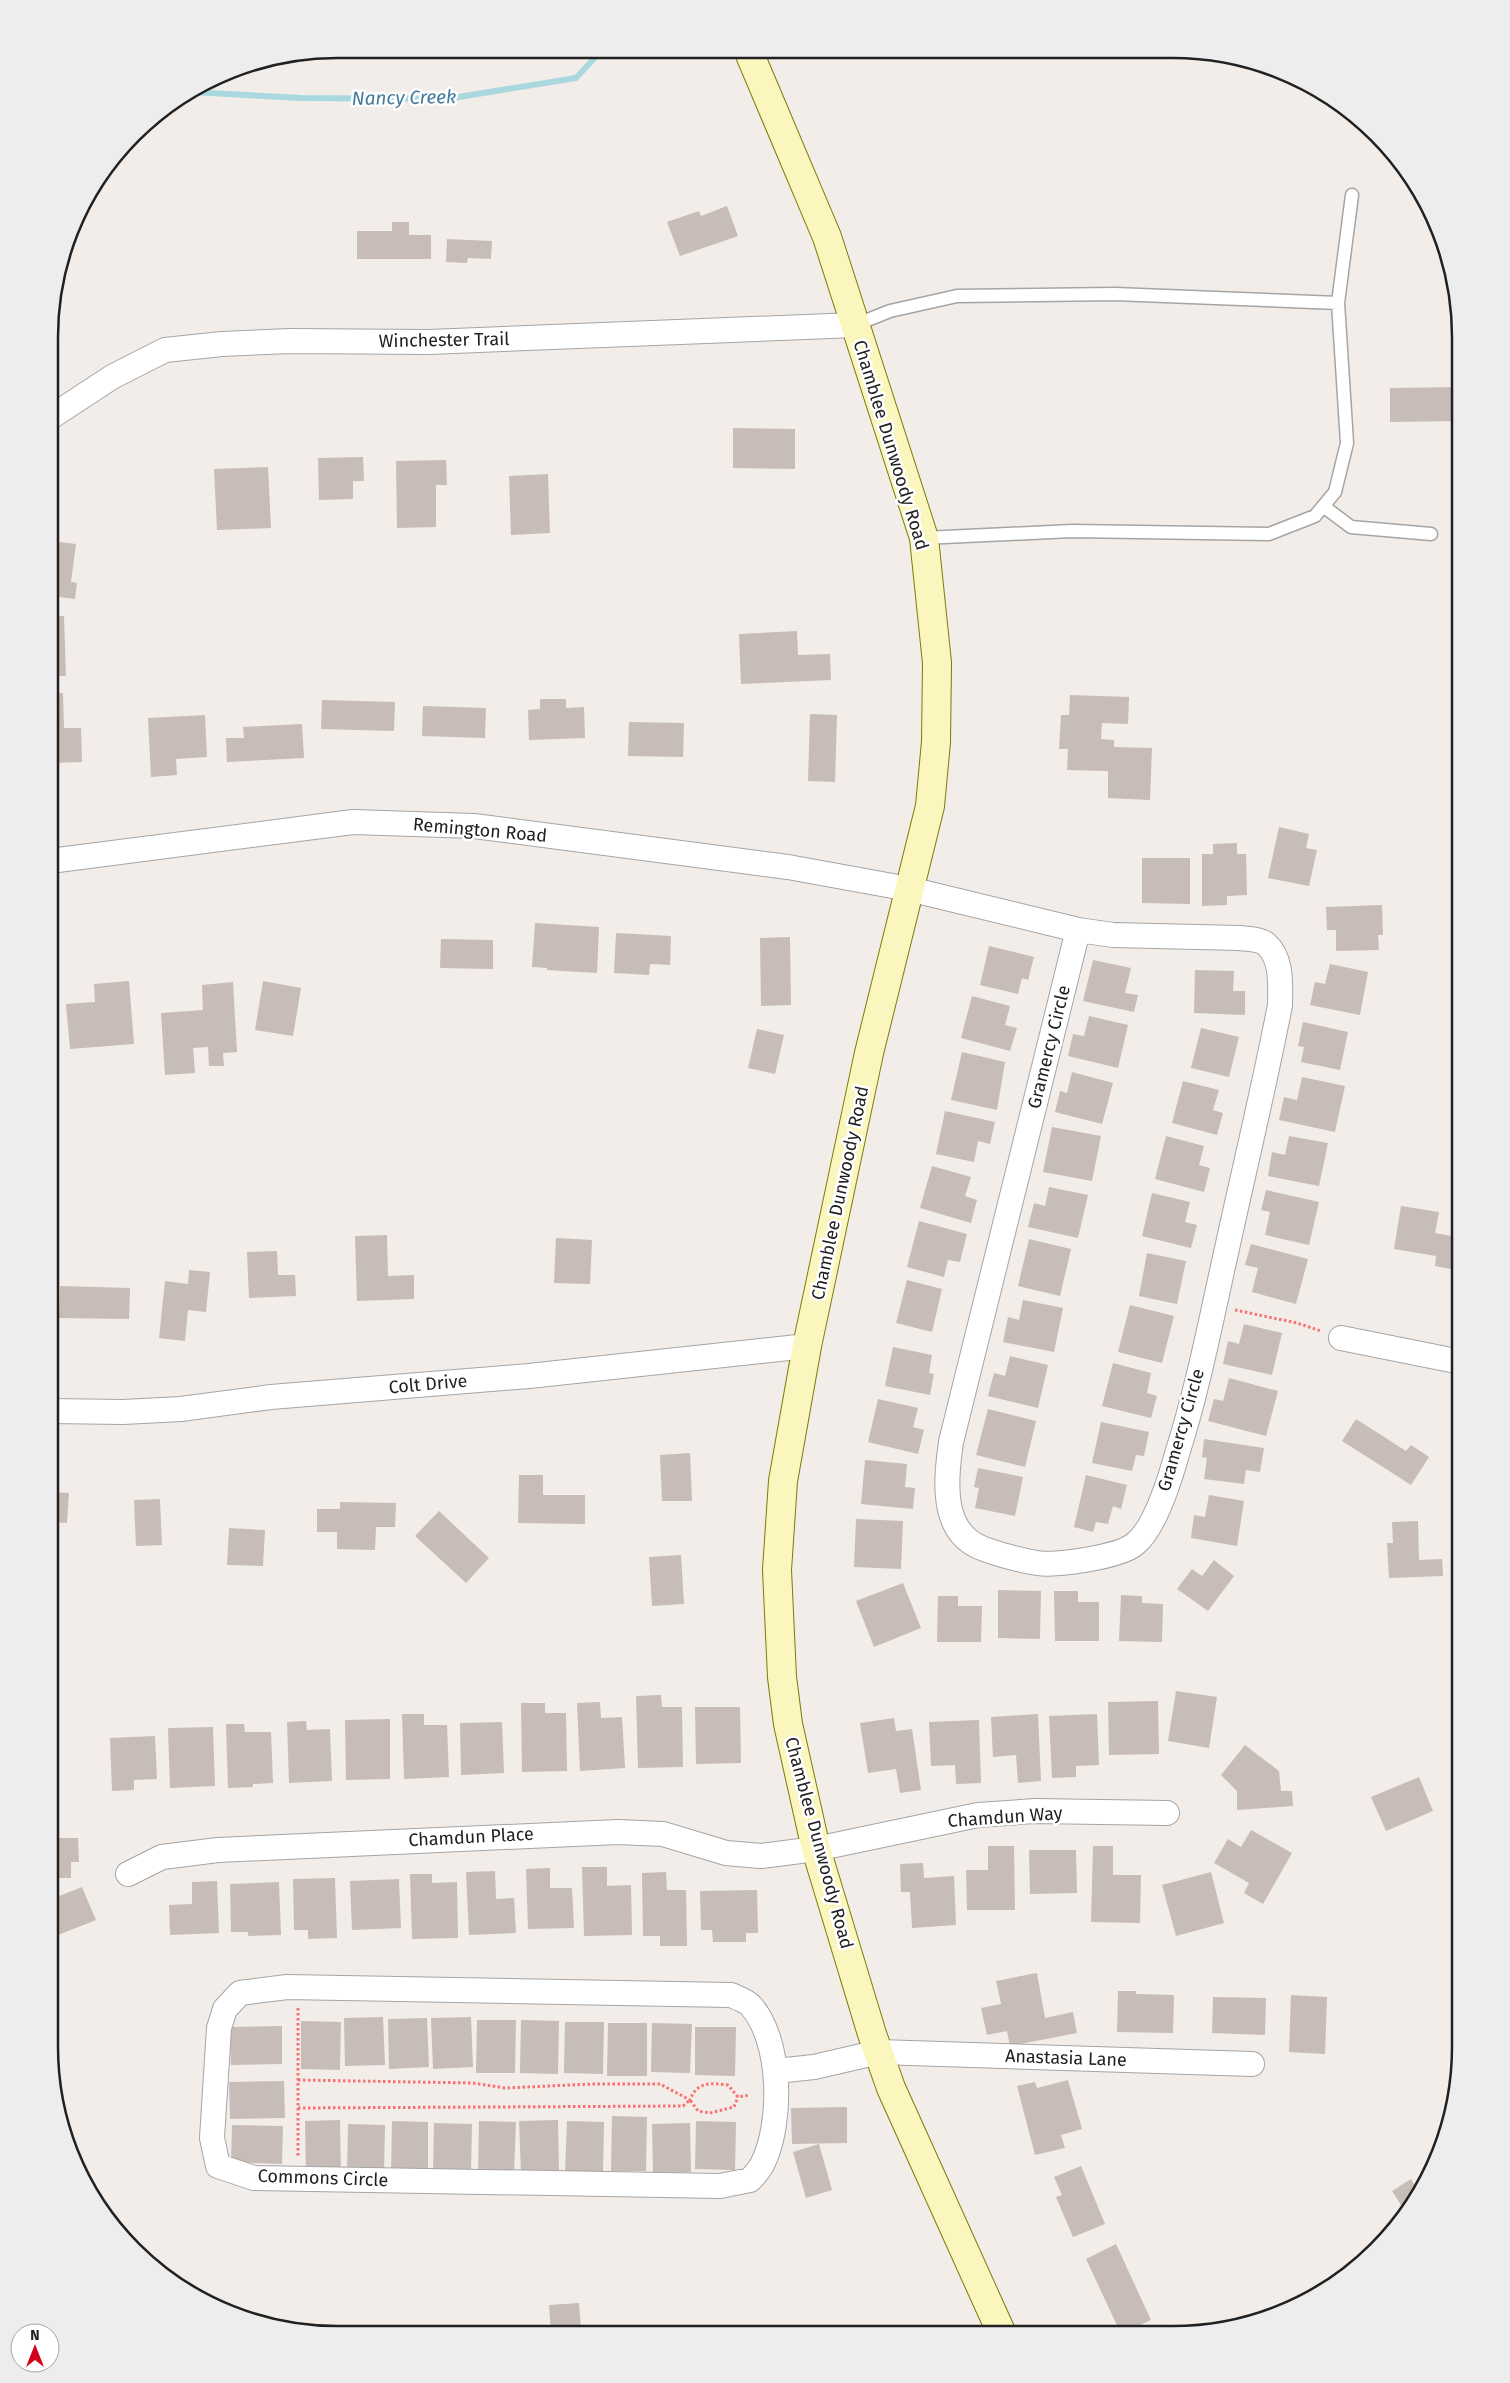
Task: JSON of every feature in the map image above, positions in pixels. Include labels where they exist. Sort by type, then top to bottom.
[{"type":"street","name":"Chamblee Dunwoody Road","points":[[751,58],[827,237],[924,538],[937,663],[936,742],[930,806],[869,1053],[807,1346],[784,1481],[777,1570],[782,1677],[788,1724],[816,1848],[878,2052],[894,2096],[998,2326]]},
{"type":"street","name":"Winchester Trail","points":[[58,412],[112,376],[165,350],[222,344],[290,341],[429,342],[855,325]]},
{"type":"street","name":"Remington Road","points":[[58,860],[353,822],[474,826],[788,867],[909,889]]},
{"type":"street","name":"Gramercy Circle","points":[[909,889],[1078,930],[1114,935],[1239,938],[1278,948],[1280,1005],[1214,1306],[1177,1454],[1141,1550],[1119,1552],[1094,1558],[1039,1563],[1004,1556],[958,1541],[948,1504],[946,1475],[951,1442],[1078,930]]},
{"type":"street","points":[[1341,1338],[1452,1360]]},
{"type":"street","name":"Colt Drive","points":[[58,1411],[123,1412],[181,1409],[272,1397],[529,1376],[807,1346]]},
{"type":"street","name":"Chamdun Way","points":[[816,1848],[978,1815],[1035,1812],[1167,1812]]},
{"type":"street","name":"Chamdun Place","points":[[128,1874],[152,1861],[180,1853],[519,1835],[618,1832],[663,1834],[726,1853],[761,1856],[816,1848]]},
{"type":"street","name":"Commons Circle","points":[[287,1987],[731,1995],[750,2004],[759,2017],[767,2033],[776,2071],[777,2100],[762,2165],[750,2180],[720,2186],[254,2178],[218,2166],[212,2138],[219,2028],[225,2008],[240,1993],[287,1987]]},
{"type":"street","points":[[776,2071],[814,2068],[878,2052]]},
{"type":"street","name":"Anastasia Lane","points":[[878,2052],[1252,2064]]},
{"type":"lane","points":[[924,538],[1072,531],[1269,534],[1315,516],[1335,492],[1347,443],[1338,303],[1352,195]]},
{"type":"lane","points":[[855,325],[890,311],[958,296],[1115,294],[1338,303]]},
{"type":"lane","points":[[1323,506],[1351,527],[1431,534]]},
{"type":"path","points":[[1214,1306],[1297,1323]]},
{"type":"path","points":[[298,2002],[299,2179]]},
{"type":"path","points":[[298,2080],[473,2083],[505,2088],[593,2084],[660,2084],[690,2100],[698,2111],[710,2113],[734,2107],[738,2097]]},
{"type":"path","points":[[298,2108],[683,2106],[690,2100],[693,2091],[706,2083],[728,2085],[738,2097]]},
{"type":"path","points":[[738,2097],[750,2095]]},
{"type":"building","points":[[727,206],[738,236],[680,256],[667,222],[699,211],[701,216]]},
{"type":"building","points":[[392,222],[409,222],[409,235],[431,235],[431,259],[357,259],[357,231],[392,231]]},
{"type":"building","points":[[447,239],[492,241],[491,259],[468,258],[467,263],[446,262]]},
{"type":"building","points":[[1452,387],[1452,421],[1390,422],[1390,388]]},
{"type":"building","points":[[733,428],[795,429],[795,469],[733,468]]},
{"type":"building","points":[[363,457],[364,481],[353,481],[353,499],[319,500],[318,458]]},
{"type":"building","points":[[446,460],[447,485],[436,485],[436,527],[397,528],[396,461]]},
{"type":"building","points":[[268,467],[271,528],[217,530],[214,469]]},
{"type":"building","points":[[548,474],[550,533],[511,535],[509,476]]},
{"type":"building","points":[[58,542],[76,544],[71,582],[77,583],[75,599],[58,597]]},
{"type":"building","points":[[58,616],[64,616],[66,676],[58,676]]},
{"type":"building","points":[[797,631],[798,655],[830,654],[831,680],[741,684],[739,634]]},
{"type":"building","points":[[58,693],[63,693],[64,728],[81,728],[82,762],[58,763]]},
{"type":"building","points":[[1070,695],[1129,697],[1128,724],[1102,723],[1101,739],[1114,740],[1114,747],[1152,748],[1150,800],[1108,798],[1108,771],[1067,770],[1068,749],[1059,749],[1061,715],[1069,715]]},
{"type":"building","points":[[540,699],[566,699],[566,708],[584,707],[585,738],[529,740],[528,710],[540,709]]},
{"type":"building","points":[[322,700],[395,702],[394,731],[321,729]]},
{"type":"building","points":[[423,706],[486,708],[485,738],[422,736]]},
{"type":"building","points":[[810,714],[837,715],[835,782],[808,781]]},
{"type":"building","points":[[205,715],[207,757],[176,759],[177,775],[151,777],[148,718]]},
{"type":"building","points":[[629,722],[684,723],[683,757],[628,756]]},
{"type":"building","points":[[302,724],[304,758],[227,762],[226,738],[244,738],[243,727]]},
{"type":"building","points":[[1279,827],[1309,834],[1306,848],[1317,850],[1309,886],[1268,878]]},
{"type":"building","points":[[1237,843],[1237,854],[1246,854],[1247,895],[1227,896],[1227,905],[1202,906],[1202,854],[1213,854],[1213,844]]},
{"type":"building","points":[[1142,858],[1190,858],[1190,904],[1142,903]]},
{"type":"building","points":[[1382,905],[1383,935],[1378,935],[1379,950],[1336,951],[1336,930],[1327,930],[1326,907]]},
{"type":"building","points":[[535,923],[599,927],[597,973],[547,970],[547,968],[532,967]]},
{"type":"building","points":[[616,933],[671,936],[670,965],[650,964],[649,975],[614,973]]},
{"type":"building","points":[[790,937],[791,1005],[761,1006],[760,938]]},
{"type":"building","points":[[441,939],[493,940],[493,969],[440,968]]},
{"type":"building","points":[[989,946],[1034,957],[1028,980],[1022,978],[1018,994],[980,985]]},
{"type":"building","points":[[1093,960],[1131,968],[1125,993],[1138,995],[1134,1012],[1083,1001]]},
{"type":"building","points":[[1330,964],[1368,972],[1360,1015],[1310,1005],[1315,982],[1325,984]]},
{"type":"building","points":[[1195,970],[1234,971],[1233,991],[1245,991],[1245,1015],[1194,1013]]},
{"type":"building","points":[[129,981],[134,1044],[70,1049],[66,1004],[95,1002],[94,984]]},
{"type":"building","points":[[263,981],[301,988],[293,1036],[255,1030]]},
{"type":"building","points":[[233,982],[237,1052],[223,1053],[224,1066],[209,1066],[208,1047],[193,1048],[195,1073],[165,1075],[161,1013],[203,1010],[202,985]]},
{"type":"building","points":[[972,996],[1010,1006],[1005,1025],[1017,1028],[1010,1051],[961,1038]]},
{"type":"building","points":[[1089,1016],[1128,1025],[1118,1068],[1068,1056],[1073,1034],[1084,1036]]},
{"type":"building","points":[[1303,1022],[1348,1032],[1340,1070],[1301,1062],[1304,1047],[1298,1046]]},
{"type":"building","points":[[1201,1028],[1239,1037],[1229,1077],[1191,1068]]},
{"type":"building","points":[[757,1029],[784,1035],[775,1074],[748,1068]]},
{"type":"building","points":[[962,1052],[1005,1062],[997,1110],[951,1100]]},
{"type":"building","points":[[1072,1072],[1113,1083],[1102,1124],[1055,1112],[1060,1091],[1067,1093]]},
{"type":"building","points":[[1302,1077],[1345,1086],[1335,1132],[1279,1120],[1284,1097],[1297,1100]]},
{"type":"building","points":[[1183,1081],[1219,1090],[1213,1110],[1223,1113],[1217,1135],[1172,1123]]},
{"type":"building","points":[[945,1111],[995,1122],[990,1144],[978,1141],[974,1162],[936,1154]]},
{"type":"building","points":[[1052,1127],[1101,1136],[1092,1181],[1043,1172]]},
{"type":"building","points":[[1166,1136],[1204,1146],[1199,1165],[1210,1168],[1204,1192],[1155,1179]]},
{"type":"building","points":[[1289,1136],[1328,1143],[1319,1186],[1268,1176],[1272,1152],[1285,1155]]},
{"type":"building","points":[[932,1166],[971,1177],[965,1196],[977,1200],[971,1223],[920,1208]]},
{"type":"building","points":[[1049,1187],[1088,1195],[1078,1238],[1028,1227],[1034,1203],[1045,1206]]},
{"type":"building","points":[[1266,1190],[1319,1202],[1309,1245],[1265,1235],[1270,1212],[1261,1210]]},
{"type":"building","points":[[1152,1193],[1190,1202],[1185,1222],[1197,1225],[1191,1248],[1142,1236]]},
{"type":"building","points":[[1401,1206],[1439,1212],[1435,1233],[1452,1236],[1451,1269],[1435,1266],[1436,1256],[1394,1249]]},
{"type":"building","points":[[919,1221],[967,1234],[960,1262],[948,1260],[944,1277],[907,1267]]},
{"type":"building","points":[[387,1235],[388,1276],[414,1275],[414,1299],[357,1301],[355,1236]]},
{"type":"building","points":[[556,1238],[592,1240],[590,1284],[554,1283]]},
{"type":"building","points":[[1029,1239],[1071,1249],[1060,1296],[1018,1286]]},
{"type":"building","points":[[1251,1244],[1308,1259],[1296,1304],[1252,1292],[1258,1268],[1245,1265]]},
{"type":"building","points":[[277,1251],[278,1275],[295,1275],[296,1296],[249,1298],[247,1252]]},
{"type":"building","points":[[1147,1253],[1186,1261],[1177,1304],[1139,1296]]},
{"type":"building","points":[[189,1270],[210,1272],[206,1312],[188,1310],[185,1341],[159,1338],[165,1281],[188,1284]]},
{"type":"building","points":[[907,1280],[942,1289],[932,1332],[896,1323]]},
{"type":"building","points":[[60,1286],[130,1288],[129,1319],[59,1318]]},
{"type":"building","points":[[1023,1300],[1063,1308],[1054,1352],[1003,1342],[1008,1317],[1019,1320]]},
{"type":"building","points":[[1130,1305],[1174,1316],[1162,1363],[1118,1352]]},
{"type":"building","points":[[1244,1324],[1282,1333],[1272,1375],[1223,1364],[1228,1341],[1239,1344]]},
{"type":"building","points":[[893,1347],[932,1355],[929,1373],[934,1374],[930,1395],[885,1386]]},
{"type":"building","points":[[1010,1356],[1048,1365],[1038,1408],[988,1396],[994,1373],[1005,1376]]},
{"type":"building","points":[[1113,1363],[1151,1373],[1147,1393],[1157,1396],[1151,1418],[1102,1406]]},
{"type":"building","points":[[1229,1378],[1278,1391],[1266,1436],[1208,1421],[1214,1399],[1223,1401]]},
{"type":"building","points":[[878,1399],[918,1408],[913,1427],[924,1430],[918,1454],[868,1442]]},
{"type":"building","points":[[988,1409],[1036,1421],[1025,1467],[976,1455]]},
{"type":"building","points":[[1356,1419],[1406,1451],[1411,1445],[1429,1457],[1411,1485],[1342,1441]]},
{"type":"building","points":[[1101,1422],[1149,1432],[1144,1456],[1136,1455],[1132,1471],[1092,1463]]},
{"type":"building","points":[[1204,1439],[1264,1448],[1260,1472],[1246,1470],[1244,1484],[1204,1479],[1207,1458],[1202,1457]]},
{"type":"building","points":[[690,1453],[692,1501],[662,1501],[660,1455]]},
{"type":"building","points":[[865,1460],[907,1464],[905,1487],[915,1488],[913,1509],[861,1504]]},
{"type":"building","points":[[978,1468],[1023,1477],[1015,1516],[975,1508],[979,1488],[974,1487]]},
{"type":"building","points":[[519,1475],[543,1475],[543,1495],[585,1495],[585,1524],[518,1523]]},
{"type":"building","points":[[1086,1475],[1127,1485],[1121,1509],[1113,1506],[1108,1524],[1096,1522],[1093,1532],[1074,1527]]},
{"type":"building","points":[[58,1492],[69,1493],[67,1523],[58,1522]]},
{"type":"building","points":[[1209,1495],[1244,1501],[1237,1546],[1191,1538],[1194,1515],[1205,1517]]},
{"type":"building","points":[[160,1499],[162,1545],[136,1546],[134,1500]]},
{"type":"building","points":[[340,1502],[396,1503],[395,1527],[376,1527],[375,1550],[337,1549],[337,1532],[317,1532],[317,1509],[340,1509]]},
{"type":"building","points":[[439,1511],[489,1558],[466,1583],[415,1536]]},
{"type":"building","points":[[856,1519],[903,1521],[901,1569],[854,1567]]},
{"type":"building","points":[[1418,1521],[1419,1560],[1442,1559],[1443,1576],[1389,1578],[1387,1543],[1393,1543],[1392,1522]]},
{"type":"building","points":[[229,1528],[265,1530],[263,1566],[227,1565]]},
{"type":"building","points":[[681,1555],[684,1604],[652,1606],[649,1557]]},
{"type":"building","points":[[1214,1560],[1234,1576],[1208,1611],[1177,1589],[1192,1569],[1202,1576]]},
{"type":"building","points":[[903,1583],[921,1628],[874,1647],[856,1601]]},
{"type":"building","points":[[998,1590],[1041,1591],[1040,1639],[998,1638]]},
{"type":"building","points":[[1054,1591],[1078,1591],[1078,1602],[1099,1602],[1099,1641],[1055,1641]]},
{"type":"building","points":[[1121,1595],[1142,1596],[1142,1603],[1163,1604],[1162,1642],[1119,1641]]},
{"type":"building","points":[[938,1596],[958,1596],[958,1606],[982,1606],[981,1642],[937,1642]]},
{"type":"building","points":[[1176,1691],[1217,1697],[1209,1748],[1168,1741]]},
{"type":"building","points":[[661,1695],[662,1707],[682,1707],[683,1767],[638,1768],[636,1696]]},
{"type":"building","points":[[1158,1701],[1159,1754],[1109,1755],[1108,1702]]},
{"type":"building","points":[[600,1702],[601,1718],[622,1717],[625,1768],[580,1771],[577,1703]]},
{"type":"building","points":[[521,1703],[545,1703],[545,1713],[566,1713],[567,1771],[522,1772]]},
{"type":"building","points":[[695,1707],[740,1707],[741,1763],[696,1764]]},
{"type":"building","points":[[402,1714],[424,1714],[424,1725],[447,1725],[449,1777],[404,1779]]},
{"type":"building","points":[[1038,1714],[1041,1781],[1018,1783],[1016,1755],[993,1757],[991,1717]]},
{"type":"building","points":[[1097,1714],[1099,1765],[1076,1766],[1076,1777],[1052,1778],[1049,1716]]},
{"type":"building","points":[[894,1718],[896,1731],[912,1729],[921,1790],[900,1793],[896,1769],[868,1773],[860,1723]]},
{"type":"building","points":[[390,1719],[390,1779],[346,1780],[345,1720]]},
{"type":"building","points":[[979,1720],[981,1783],[956,1784],[955,1765],[931,1766],[929,1722]]},
{"type":"building","points":[[306,1721],[307,1730],[330,1729],[332,1781],[289,1783],[287,1722]]},
{"type":"building","points":[[502,1722],[504,1773],[461,1775],[460,1723]]},
{"type":"building","points":[[226,1724],[244,1724],[245,1732],[271,1732],[273,1783],[253,1784],[253,1787],[228,1788]]},
{"type":"building","points":[[213,1727],[215,1786],[170,1788],[168,1728]]},
{"type":"building","points":[[155,1736],[157,1779],[134,1780],[134,1790],[112,1791],[110,1738]]},
{"type":"building","points":[[1245,1745],[1279,1771],[1281,1791],[1292,1791],[1293,1806],[1237,1810],[1237,1791],[1221,1775]]},
{"type":"building","points":[[1419,1777],[1433,1811],[1386,1831],[1371,1797]]},
{"type":"building","points":[[1251,1830],[1292,1853],[1263,1904],[1244,1893],[1249,1883],[1214,1863],[1228,1839],[1241,1847]]},
{"type":"building","points":[[58,1838],[78,1838],[79,1862],[71,1862],[71,1878],[58,1878]]},
{"type":"building","points":[[988,1846],[1014,1846],[1015,1910],[967,1910],[966,1870],[988,1870]]},
{"type":"building","points":[[1093,1846],[1113,1846],[1113,1875],[1141,1875],[1140,1923],[1091,1922]]},
{"type":"building","points":[[1029,1850],[1076,1850],[1077,1893],[1030,1894]]},
{"type":"building","points":[[923,1863],[924,1878],[954,1876],[956,1925],[912,1928],[910,1892],[901,1892],[900,1864]]},
{"type":"building","points":[[582,1867],[607,1867],[607,1886],[631,1885],[632,1935],[584,1936]]},
{"type":"building","points":[[550,1868],[550,1888],[572,1888],[574,1928],[528,1929],[526,1869]]},
{"type":"building","points":[[495,1871],[496,1899],[514,1898],[516,1933],[469,1935],[466,1872]]},
{"type":"building","points":[[666,1872],[667,1890],[686,1890],[687,1946],[660,1946],[660,1936],[643,1936],[642,1873]]},
{"type":"building","points":[[1211,1872],[1224,1923],[1176,1936],[1162,1885]]},
{"type":"building","points":[[410,1874],[432,1874],[432,1883],[457,1882],[458,1938],[412,1939]]},
{"type":"building","points":[[335,1878],[337,1938],[308,1939],[308,1930],[294,1930],[293,1879]]},
{"type":"building","points":[[399,1879],[401,1928],[352,1930],[350,1881]]},
{"type":"building","points":[[217,1881],[219,1933],[170,1935],[169,1905],[192,1904],[192,1882]]},
{"type":"building","points":[[279,1882],[281,1935],[248,1936],[248,1932],[231,1932],[230,1884]]},
{"type":"building","points":[[82,1887],[96,1920],[58,1935],[58,1896]]},
{"type":"building","points":[[757,1890],[758,1933],[746,1933],[746,1942],[713,1942],[712,1930],[701,1930],[700,1891]]},
{"type":"building","points":[[1037,1973],[1045,2018],[1073,2012],[1077,2033],[1010,2046],[1007,2031],[987,2035],[981,2008],[1001,2004],[996,1981]]},
{"type":"building","points":[[1118,1991],[1136,1991],[1136,1994],[1174,1995],[1173,2033],[1117,2032]]},
{"type":"building","points":[[1291,1995],[1327,1997],[1325,2054],[1289,2052]]},
{"type":"building","points":[[1213,1997],[1266,1998],[1265,2035],[1212,2033]]},
{"type":"building","points":[[383,2017],[385,2065],[345,2066],[344,2018]]},
{"type":"building","points":[[471,2017],[473,2067],[433,2069],[431,2018]]},
{"type":"building","points":[[427,2018],[429,2067],[389,2069],[388,2019]]},
{"type":"building","points":[[477,2020],[516,2020],[515,2073],[476,2073]]},
{"type":"building","points":[[521,2020],[559,2021],[558,2074],[520,2073]]},
{"type":"building","points":[[301,2021],[341,2022],[340,2070],[301,2069]]},
{"type":"building","points":[[565,2022],[604,2022],[603,2074],[564,2073]]},
{"type":"building","points":[[608,2023],[647,2023],[647,2076],[607,2076]]},
{"type":"building","points":[[652,2023],[692,2024],[690,2073],[651,2072]]},
{"type":"building","points":[[282,2026],[282,2064],[231,2065],[230,2027]]},
{"type":"building","points":[[695,2027],[736,2027],[735,2076],[695,2075]]},
{"type":"building","points":[[1068,2080],[1082,2129],[1061,2135],[1065,2148],[1035,2155],[1017,2086],[1035,2082],[1037,2088]]},
{"type":"building","points":[[284,2081],[285,2118],[230,2119],[229,2082]]},
{"type":"building","points":[[847,2107],[847,2143],[792,2144],[791,2108]]},
{"type":"building","points":[[612,2116],[647,2117],[646,2171],[611,2171]]},
{"type":"building","points":[[340,2120],[341,2174],[306,2175],[305,2121]]},
{"type":"building","points":[[558,2120],[559,2172],[521,2173],[519,2121]]},
{"type":"building","points":[[392,2121],[428,2122],[428,2172],[391,2172]]},
{"type":"building","points":[[479,2121],[516,2122],[514,2175],[478,2174]]},
{"type":"building","points":[[567,2121],[604,2122],[603,2172],[565,2171]]},
{"type":"building","points":[[696,2121],[736,2122],[735,2170],[695,2169]]},
{"type":"building","points":[[434,2123],[472,2124],[471,2173],[433,2172]]},
{"type":"building","points":[[690,2123],[691,2172],[653,2173],[652,2124]]},
{"type":"building","points":[[348,2124],[385,2125],[384,2172],[347,2171]]},
{"type":"building","points":[[232,2125],[283,2126],[282,2164],[231,2162]]},
{"type":"building","points":[[819,2144],[832,2190],[806,2198],[793,2152]]},
{"type":"building","points":[[1081,2166],[1105,2224],[1073,2237],[1056,2197],[1062,2195],[1054,2177]]},
{"type":"building","points":[[1411,2179],[1415,2186],[1402,2206],[1392,2191]]},
{"type":"building","points":[[1116,2244],[1151,2320],[1138,2326],[1117,2326],[1086,2259]]},
{"type":"building","points":[[579,2303],[581,2326],[550,2326],[549,2305]]},
{"type":"waterway","name":"Nancy Creek","points":[[201,93],[302,98],[446,99],[576,78],[595,58]]}]
